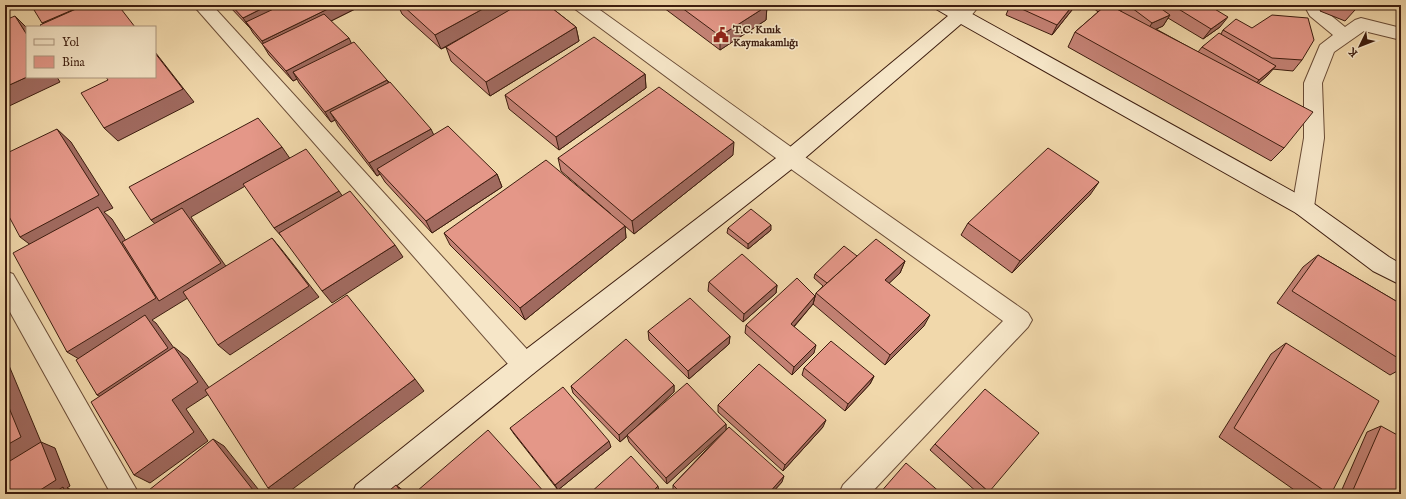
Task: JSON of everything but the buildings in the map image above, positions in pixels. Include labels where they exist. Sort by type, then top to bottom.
[{"type":"street","points":[[202,5],[525,365]]},
{"type":"street","points":[[581,5],[792,158],[1020,320],[852,494]]},
{"type":"street","points":[[1313,5],[1316,12],[1345,36]]},
{"type":"street","points":[[365,494],[525,365],[792,158],[957,9],[1303,207],[1380,264],[1401,275]]},
{"type":"street","points":[[1303,207],[1314,138],[1313,83],[1326,49],[1361,24],[1401,34]]},
{"type":"street","points":[[5,281],[48,360],[126,494]]},
{"type":"place","name":"T.C. Kınık Kaymakamlığı","points":[[721,35]]}]
